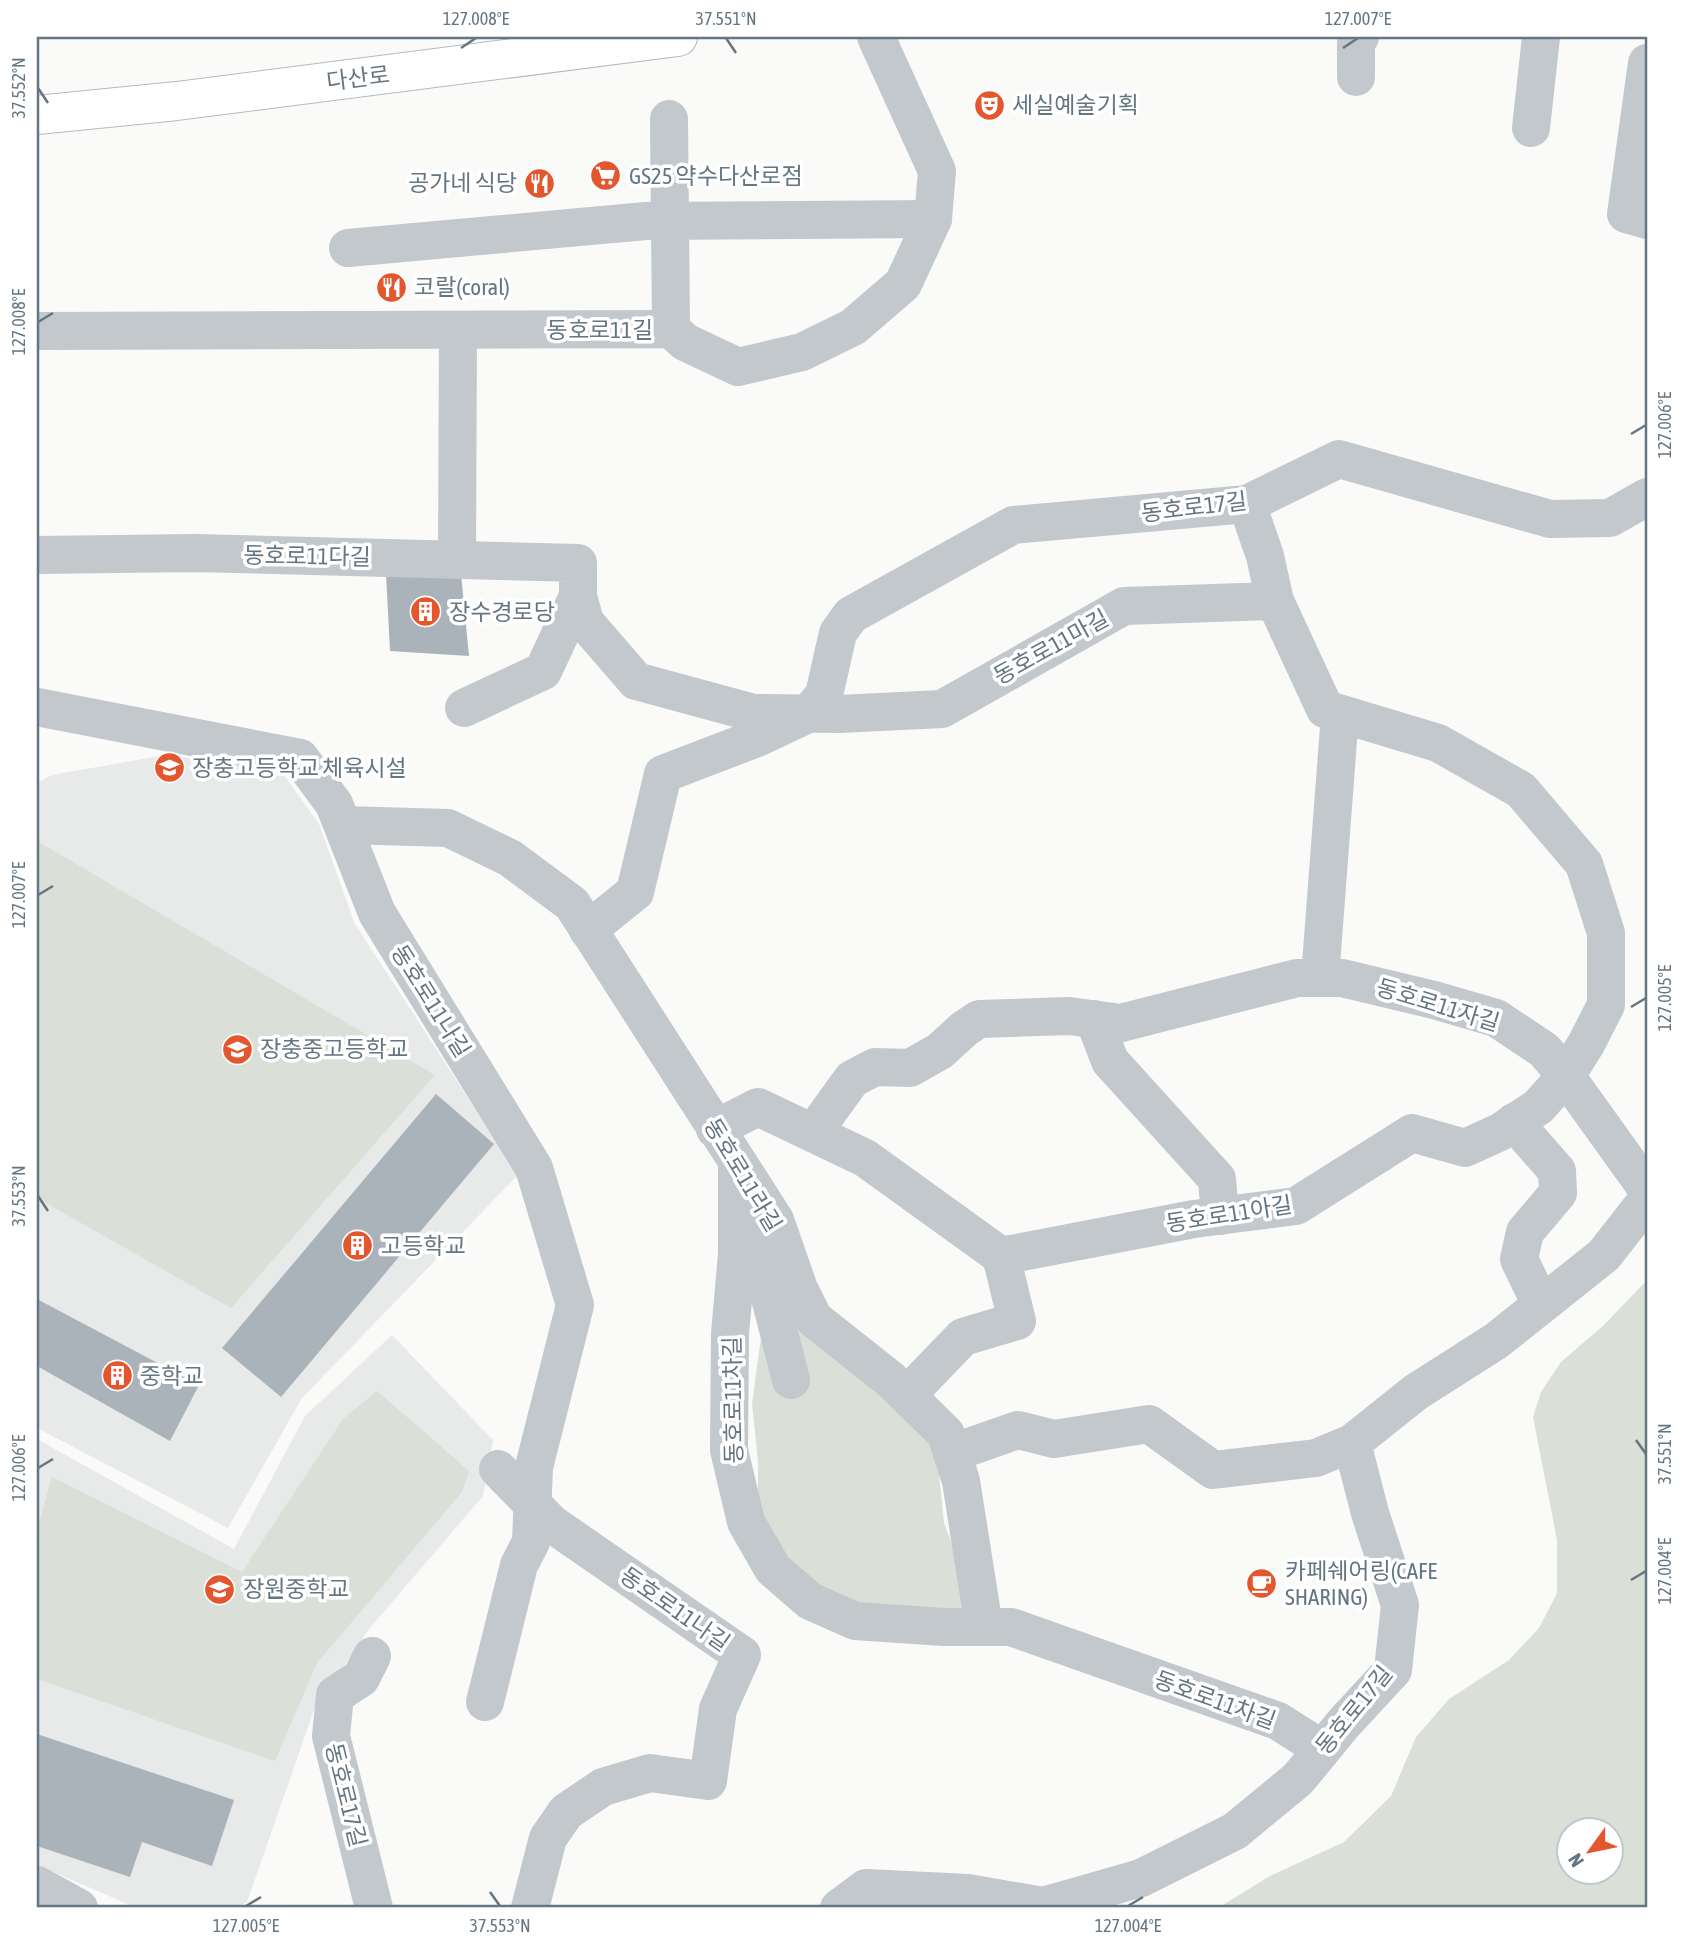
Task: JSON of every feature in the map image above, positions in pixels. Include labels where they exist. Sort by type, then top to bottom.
[{"type":"main road","name":"다산로","points":[[37,115],[177,101],[678,37]]},
{"type":"street","name":"동호로11길","points":[[37,331],[671,329],[685,342],[738,367],[803,352],[853,327],[903,284],[933,219],[937,171],[876,37]]},
{"type":"street","points":[[1356,77],[1356,43],[1360,37]]},
{"type":"street","points":[[1531,128],[1541,37]]},
{"type":"street","points":[[1637,37],[1647,41]]},
{"type":"street","points":[[1647,63],[1626,214],[1647,220]]},
{"type":"street","points":[[668,120],[671,329]]},
{"type":"street","points":[[348,248],[670,221],[933,219]]},
{"type":"street","points":[[457,559],[458,330]]},
{"type":"street","name":"동호로17길","points":[[808,714],[824,695],[838,633],[851,615],[1013,525],[1247,504],[1339,458],[1550,519],[1610,518],[1647,497]]},
{"type":"street","points":[[1247,504],[1265,556],[1275,601],[1325,709],[1438,743],[1521,790],[1584,864],[1606,933],[1606,1005],[1566,1076]]},
{"type":"street","points":[[1610,518],[1647,526]]},
{"type":"street","name":"동호로11다길","points":[[37,555],[195,553],[457,559],[578,579]]},
{"type":"street","points":[[464,708],[542,671],[578,579]]},
{"type":"street","name":"동호로11마길","points":[[578,579],[585,622],[636,681],[754,713],[808,714],[942,709],[1124,606],[1275,601]]},
{"type":"street","name":"동호로11나길","points":[[37,707],[300,758],[334,804],[377,914],[534,1168],[575,1305],[534,1466],[531,1542],[519,1565],[485,1702]]},
{"type":"street","name":"동호로11마길","points":[[588,930],[635,892],[663,774],[757,738],[808,714]]},
{"type":"street","points":[[1320,978],[1340,714]]},
{"type":"street","name":"동호로11라길","points":[[343,825],[448,828],[510,858],[572,904],[775,1220],[799,1289],[814,1319],[907,1395],[946,1434],[952,1452]]},
{"type":"street","name":"동호로11자길","points":[[813,1133],[852,1079],[875,1067],[910,1068],[940,1051],[979,1019],[1069,1016],[1121,1023],[1297,978],[1342,978],[1496,1018],[1544,1050],[1566,1076],[1647,1189]]},
{"type":"street","points":[[1094,1019],[1110,1061],[1217,1179],[1220,1216]]},
{"type":"street","name":"동호로11아길","points":[[1001,1256],[1220,1216],[1296,1206],[1412,1133],[1465,1148],[1538,1107],[1566,1076]]},
{"type":"street","points":[[715,1129],[758,1107],[865,1158],[1001,1256],[1017,1321],[963,1337],[907,1395]]},
{"type":"street","points":[[1514,1122],[1557,1171],[1558,1193],[1525,1232],[1519,1259],[1541,1305]]},
{"type":"street","name":"동호로11차길","points":[[737,1163],[737,1254],[730,1334],[729,1450],[746,1522],[773,1569],[810,1601],[856,1621],[1011,1628],[1278,1721],[1322,1749]]},
{"type":"street","points":[[984,1628],[961,1481],[952,1452],[1018,1430],[1054,1439],[1149,1424],[1213,1470],[1316,1458],[1352,1443],[1416,1392],[1496,1340],[1541,1305],[1604,1255],[1647,1200]]},
{"type":"street","points":[[737,1214],[756,1243],[791,1380]]},
{"type":"street","name":"동호로17길","points":[[839,1908],[866,1888],[968,1893],[1043,1906],[1141,1878],[1236,1831],[1297,1779],[1393,1670],[1400,1605],[1370,1513],[1352,1443]]},
{"type":"street","name":"동호로11나길","points":[[498,1469],[552,1524],[742,1655],[718,1709],[708,1781],[650,1773],[603,1787],[566,1812],[548,1838],[530,1908]]},
{"type":"street","name":"동호로17길","points":[[372,1656],[361,1678],[335,1695],[331,1736],[374,1908]]},
{"type":"street","points":[[40,1890],[79,1908]]},
{"type":"shaded area","name":"장충중고등학교","points":[[166,755],[281,771],[319,824],[355,924],[518,1175],[302,1398],[228,1528],[37,1428],[37,783],[52,775]]},
{"type":"shaded area","points":[[37,841],[435,1075],[231,1308],[37,1198]]},
{"type":"shaded area","points":[[1647,1280],[1647,1908],[1218,1908],[1270,1876],[1344,1842],[1391,1796],[1416,1737],[1449,1699],[1509,1660],[1539,1628],[1557,1593],[1557,1540],[1533,1417],[1541,1392],[1561,1362],[1604,1325]]},
{"type":"shaded area","points":[[801,1314],[940,1441],[939,1474],[944,1523],[964,1575],[969,1618],[896,1614],[813,1590],[778,1553],[758,1506],[758,1461],[752,1404],[764,1315]]},
{"type":"shaded area","name":"장원중학교","points":[[392,1335],[493,1440],[483,1496],[369,1629],[314,1710],[247,1902],[234,1908],[137,1908],[37,1865],[37,1439],[234,1549],[305,1416]]},
{"type":"shaded area","points":[[377,1391],[469,1471],[462,1492],[317,1663],[275,1761],[37,1679],[37,1530],[52,1477],[242,1572],[343,1419]]},
{"type":"building","name":"장수경로당","points":[[386,574],[461,574],[469,656],[390,651]]},
{"type":"building","name":"고등학교","points":[[436,1094],[494,1144],[281,1397],[222,1348]]},
{"type":"building","name":"중학교","points":[[37,1299],[199,1385],[170,1441],[37,1366]]},
{"type":"building","points":[[37,1734],[234,1800],[212,1866],[142,1842],[130,1877],[37,1846]]},
{"type":"place","name":"세실예술기획","points":[[989,105]]},
{"type":"place","name":"GS25 약수다산로점","points":[[606,176]]},
{"type":"place","name":"공가네 식당","points":[[540,183]]},
{"type":"place","name":"코랄(coral)","points":[[391,287]]},
{"type":"place","name":"장수경로당","points":[[426,612]]},
{"type":"place","name":"장충고등학교 체육시설","points":[[169,768]]},
{"type":"place","name":"장충중고등학교","points":[[237,1049]]},
{"type":"place","name":"고등학교","points":[[358,1246]]},
{"type":"place","name":"중학교","points":[[117,1376]]},
{"type":"place","name":"카페쉐어링(CAFE SHARING)","points":[[1262,1584]]},
{"type":"place","name":"장원중학교","points":[[220,1589]]}]
